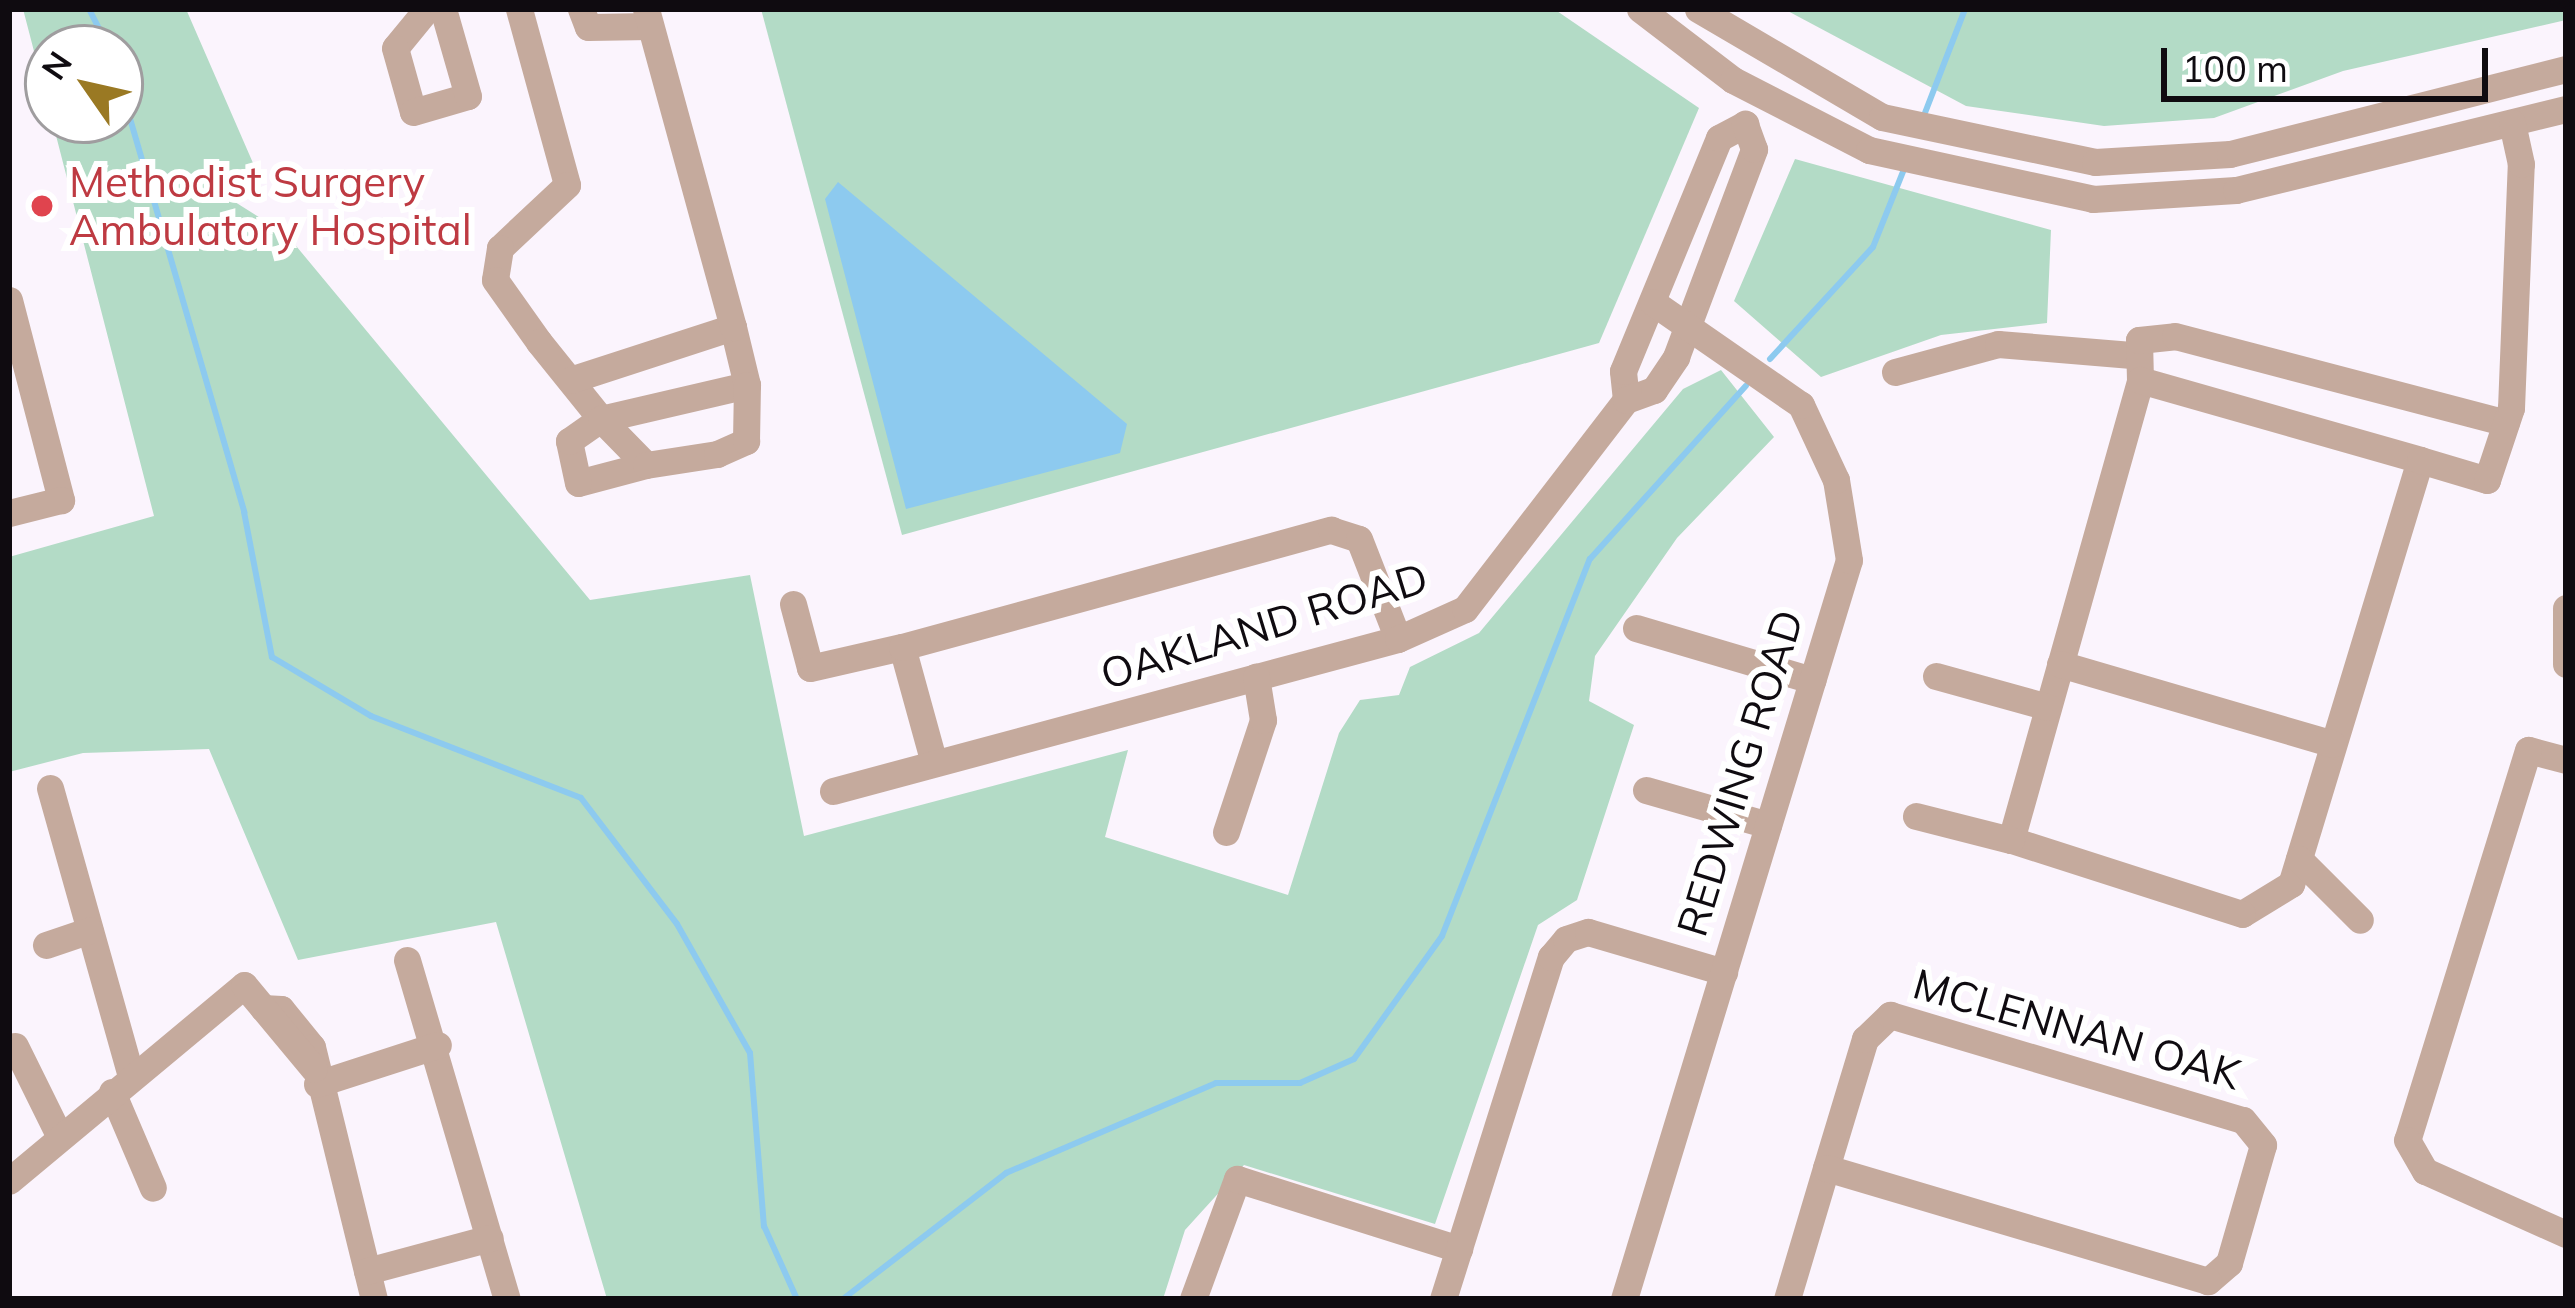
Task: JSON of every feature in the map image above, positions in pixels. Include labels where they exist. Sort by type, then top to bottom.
[{"type":"street","points":[[427,9],[395,48],[413,112],[468,96],[443,9]]},
{"type":"street","points":[[519,9],[567,185],[500,248],[495,280],[601,419],[646,465]]},
{"type":"street","points":[[581,9],[588,27],[648,17],[747,385],[746,441],[578,483],[569,441],[601,419],[747,385]]},
{"type":"street","points":[[1640,9],[1757,94],[1869,151],[1945,174],[2150,200],[2566,110]]},
{"type":"street","points":[[1698,9],[1772,61],[1882,117],[1954,139],[2096,162],[2230,154],[2566,69]]},
{"type":"street","points":[[1745,124],[1772,61]]},
{"type":"street","points":[[1895,372],[1998,344],[2136,368],[2487,480],[2506,423],[2521,164],[2512,123]]},
{"type":"street","name":"OAKLAND ROAD","points":[[833,790],[1398,639],[1465,609],[1626,400],[1654,390],[1692,321],[1754,149],[1745,124],[1719,138],[1623,371],[1626,400]]},
{"type":"street","points":[[9,300],[61,500],[9,513]]},
{"type":"street","name":"REDWING ROAD","points":[[1624,1299],[1849,560],[1824,440],[1801,405],[1692,321],[1652,302]]},
{"type":"street","points":[[570,380],[733,327]]},
{"type":"street","points":[[2011,840],[2136,368],[2139,340],[2175,336],[2506,423]]},
{"type":"street","points":[[1916,816],[2011,840],[2242,914],[2291,884],[2420,460]]},
{"type":"street","points":[[793,604],[810,668],[1331,530],[1359,539],[1398,639]]},
{"type":"street","points":[[2566,608],[2566,664]]},
{"type":"street","points":[[1636,628],[1812,680]]},
{"type":"street","points":[[902,647],[934,763]]},
{"type":"street","points":[[2060,664],[2333,744]]},
{"type":"street","points":[[1936,676],[2048,707]]},
{"type":"street","points":[[1226,832],[1263,720],[1256,677]]},
{"type":"street","points":[[2566,760],[2528,750],[2407,1140],[2425,1172],[2566,1234]]},
{"type":"street","points":[[50,788],[90,930],[122,1084],[153,1189]]},
{"type":"street","points":[[1646,790],[1768,825]]},
{"type":"street","points":[[2299,859],[2360,920]]},
{"type":"street","points":[[46,945],[90,930]]},
{"type":"street","points":[[1443,1299],[1551,957],[1566,939],[1588,932],[1724,972]]},
{"type":"street","points":[[406,960],[438,1045],[507,1299]]},
{"type":"street","points":[[9,1181],[244,985],[263,1008],[281,1009],[312,1047],[371,1285],[490,1238]]},
{"type":"street","name":"MCLENNAN OAK","points":[[1787,1299],[1826,1168],[1865,1039],[1890,1015],[2257,1128],[2264,1145],[2235,1245],[2208,1281],[1826,1168]]},
{"type":"street","points":[[316,1076],[438,1045]]},
{"type":"street","points":[[15,1046],[60,1137]]},
{"type":"street","points":[[1193,1299],[1237,1179],[1459,1249]]},
{"type":"green space","points":[[23,9],[186,9],[253,163],[235,202],[287,235],[590,600],[750,575],[804,836],[1128,750],[1105,837],[1288,895],[1339,733],[1360,700],[1399,695],[1410,667],[1479,633],[1683,389],[1721,370],[1774,437],[1677,538],[1595,656],[1589,701],[1634,725],[1577,900],[1538,925],[1435,1224],[1244,1165],[1185,1230],[1163,1299],[607,1299],[496,922],[298,960],[209,749],[83,753],[9,772],[9,557],[154,516],[58,144],[144,144],[144,24],[27,24]]},
{"type":"green space","points":[[761,9],[1554,9],[1699,108],[1599,343],[902,535]]},
{"type":"green space","points":[[1784,9],[2566,9],[2566,20],[2343,71],[2214,118],[2104,126],[1966,106]]},
{"type":"green space","points":[[1795,159],[2051,230],[2047,323],[1941,335],[1821,377],[1734,301]]},
{"type":"water","points":[[838,182],[1127,424],[1120,453],[906,509],[825,199]]},
{"type":"waterway","points":[[89,9],[97,24]]},
{"type":"waterway","points":[[1923,118],[1965,9]]},
{"type":"waterway","points":[[137,144],[244,512],[272,657],[371,716],[581,798],[677,924],[750,1053],[764,1226],[797,1299]]},
{"type":"waterway","points":[[1770,359],[1873,247],[1906,164]]},
{"type":"waterway","points":[[843,1299],[1006,1173],[1216,1083],[1300,1083],[1354,1059],[1442,936],[1590,559],[1746,386]]},
{"type":"place","name":"Methodist Surgery Ambulatory Hospital","points":[[42,206]]}]
